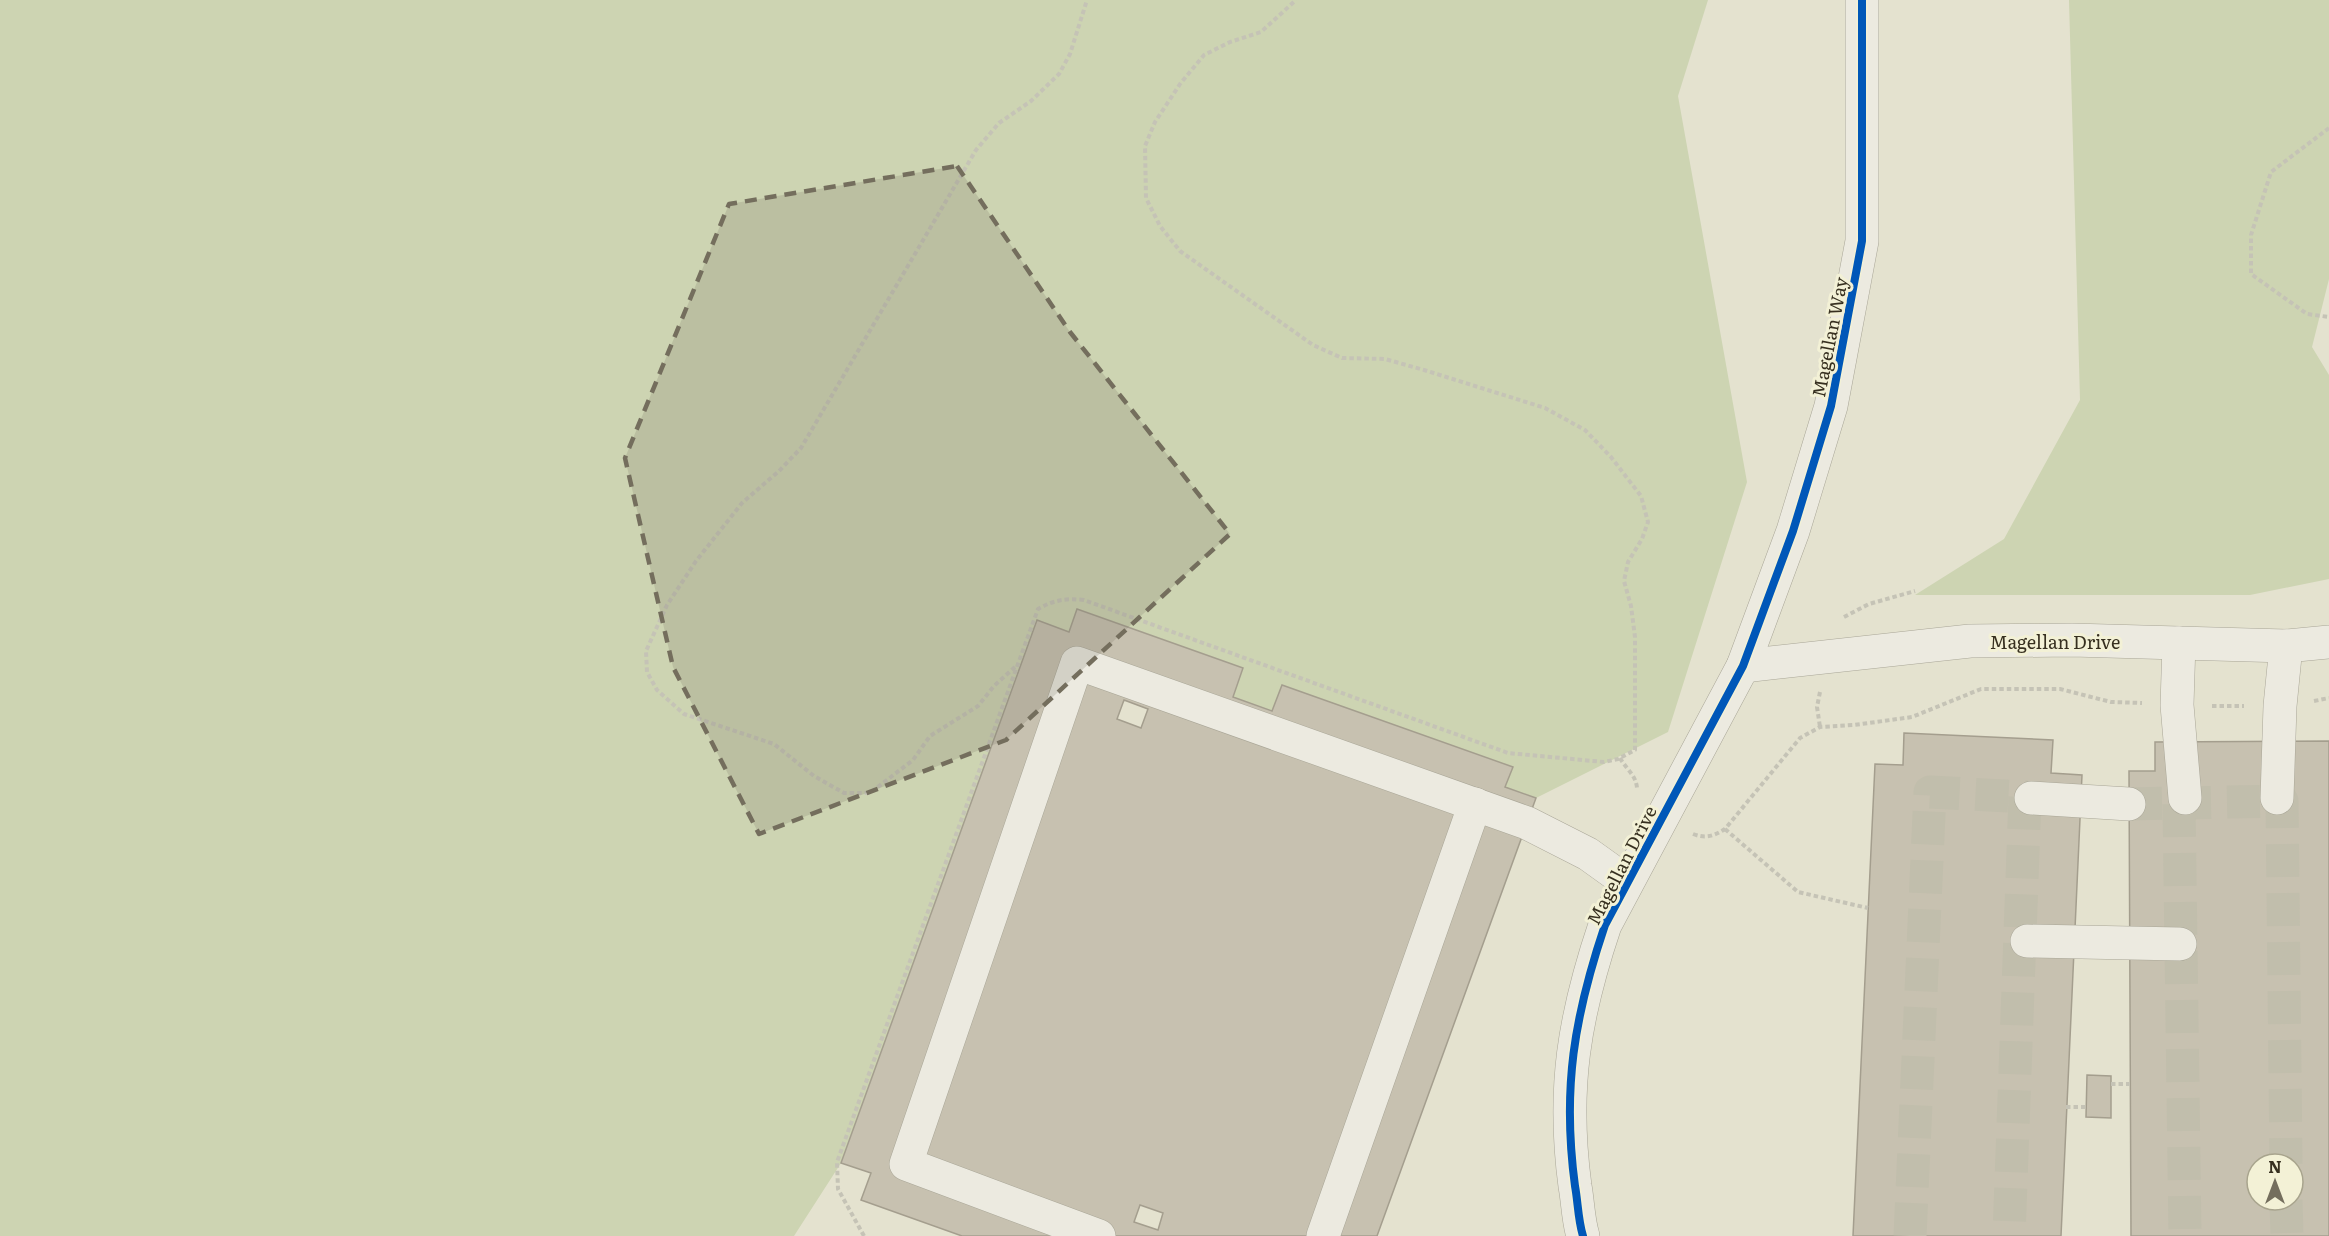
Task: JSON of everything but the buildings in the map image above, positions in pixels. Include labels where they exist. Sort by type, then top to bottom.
[{"type":"street","name":"Magellan Way","points":[[1743,666],[1793,531],[1831,406],[1862,241],[1862,0]]},
{"type":"street","name":"Magellan Drive","points":[[1583,1236],[1571,1151],[1569,1084],[1579,1013],[1593,961],[1605,925],[1743,666],[1970,641],[2072,640],[2286,646],[2329,642]]},
{"type":"street","points":[[2179,643],[2177,705],[2185,798]]},
{"type":"street","points":[[2277,798],[2280,706],[2286,646]]},
{"type":"street","points":[[1100,1236],[906,1164],[1077,663],[1527,823],[1588,854],[1628,882]]},
{"type":"street","points":[[2031,798],[2129,804]]},
{"type":"street","points":[[1323,1236],[1475,804]]},
{"type":"street","points":[[2027,941],[2074,937],[2130,937],[2180,944]]},
{"type":"path","points":[[1016,666],[994,686],[978,706],[930,736],[913,760],[885,782],[870,793],[844,793],[814,776],[774,744],[684,714],[657,690],[647,672],[646,651],[668,605],[696,561],[742,503],[779,471],[801,448],[976,150],[999,123],[1031,101],[1059,74],[1070,54],[1087,0]]},
{"type":"path","points":[[864,1236],[838,1189],[837,1162],[1038,609],[1051,601],[1065,598],[1084,600],[1508,753],[1604,762],[1620,758],[1635,750],[1635,637],[1631,606],[1624,581],[1628,562],[1642,539],[1648,522],[1641,496],[1611,457],[1585,430],[1545,408],[1385,359],[1342,358],[1313,345],[1180,251],[1160,226],[1146,198],[1145,146],[1155,122],[1180,84],[1204,55],[1230,42],[1261,32],[1296,0]]},
{"type":"path","points":[[2329,128],[2271,172],[2251,236],[2251,274],[2307,315],[2329,317]]},
{"type":"path","points":[[1842,618],[1869,604],[1915,591]]},
{"type":"path","points":[[1820,727],[1817,707],[1821,685]]},
{"type":"path","points":[[1683,831],[1702,838],[1714,836],[1725,829],[1800,738],[1820,727],[1912,717],[1981,690],[2060,689],[2111,702],[2177,705],[2280,706],[2329,698]]},
{"type":"path","points":[[1620,758],[1635,776],[1637,791]]},
{"type":"path","points":[[1725,829],[1798,892],[1868,908]]},
{"type":"path","points":[[2111,1084],[2130,1084]]},
{"type":"path","points":[[2067,1107],[2086,1107]]},
{"type":"highlighted area","points":[[957,166],[1070,332],[1230,534],[1006,740],[759,834],[673,667],[625,458],[729,204]]},
{"type":"green space","points":[[0,0],[1708,0],[1678,96],[1747,482],[1668,732],[1536,798],[1505,787],[1512,767],[1282,685],[1272,711],[1233,697],[1243,668],[1078,609],[1069,632],[1037,620],[841,1163],[794,1236],[0,1236]]},
{"type":"green space","points":[[2069,0],[2329,0],[2329,279],[2312,347],[2329,375],[2329,579],[2250,595],[1915,595],[2004,539],[2080,400]]},
{"type":"tunnel","points":[[1910,1236],[1930,792],[2025,797],[2009,1236]]},
{"type":"tunnel","points":[[2129,804],[2282,801],[2286,1152]]},
{"type":"tunnel","points":[[2179,804],[2185,1236]]},
{"type":"tunnel","points":[[2286,1212],[2287,1236]]},
{"type":"cycle path","points":[[1583,1236],[1571,1151],[1571,1085],[1578,1022],[1594,959],[1605,925],[1743,666],[1793,531],[1831,406],[1862,241],[1862,0]]}]
